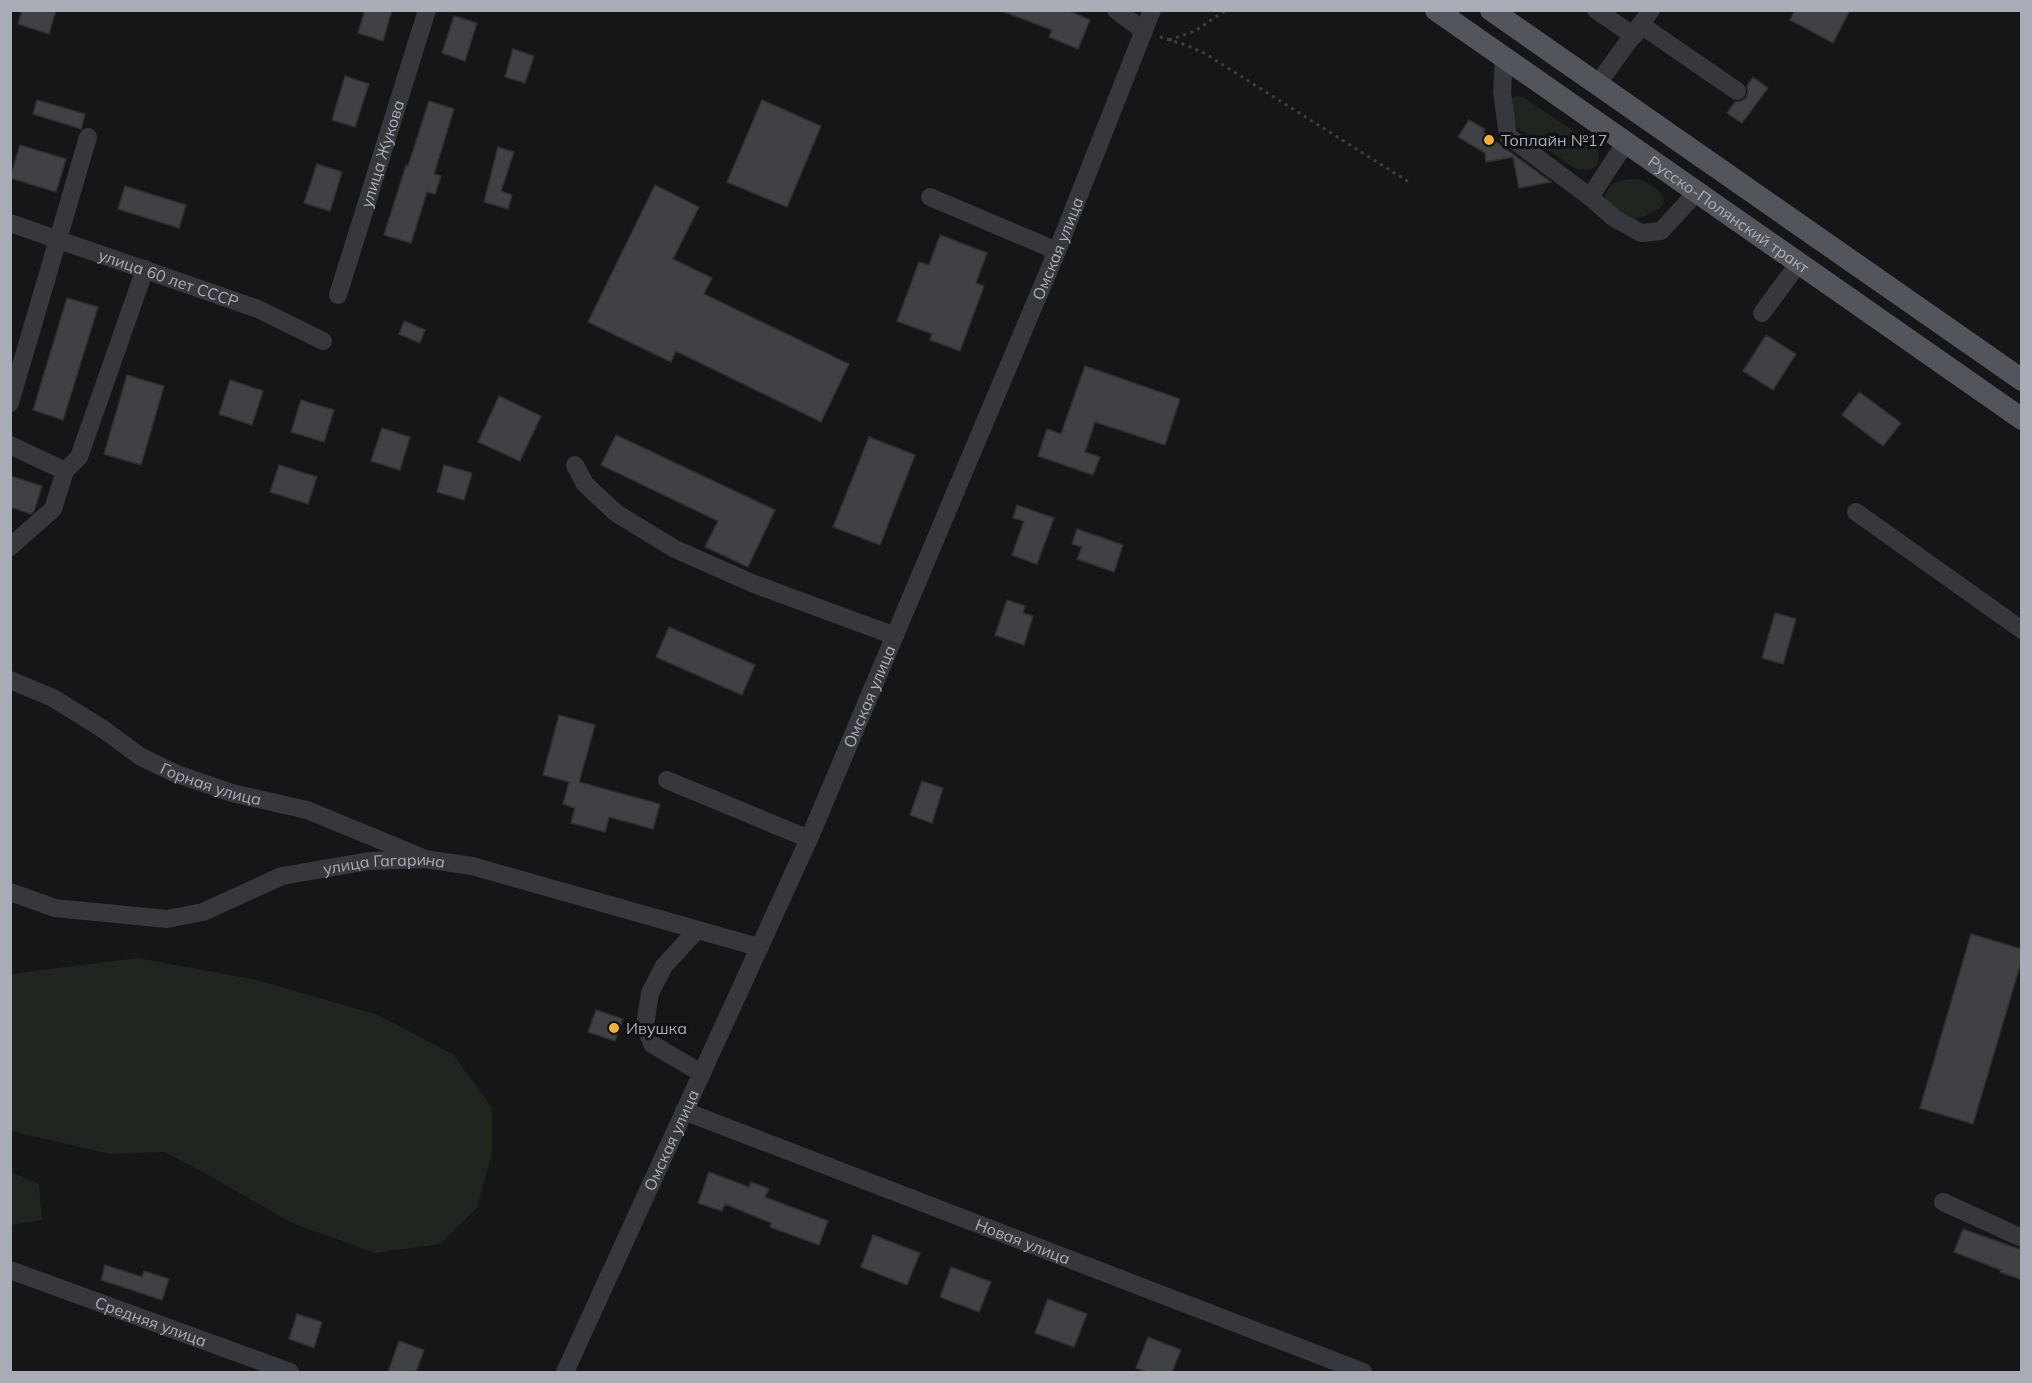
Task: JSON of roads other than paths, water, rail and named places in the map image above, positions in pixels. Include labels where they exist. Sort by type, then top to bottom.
[{"type":"main road","name":"Русско-Полянский тракт","points":[[1436,10],[2022,419]]},
{"type":"main road","name":"Русско-Полянский тракт","points":[[1491,10],[2022,380]]},
{"type":"street","name":"улица Жукова","points":[[338,294],[427,10]]},
{"type":"street","points":[[1116,10],[1144,31]]},
{"type":"street","name":"Омская улица","points":[[565,1372],[758,946],[809,839],[1058,251],[1152,10]]},
{"type":"street","points":[[1596,10],[1642,24],[1737,91]]},
{"type":"street","points":[[1597,85],[1642,24]]},
{"type":"street","points":[[1504,57],[1502,92],[1508,136],[1590,197],[1614,218],[1641,233],[1661,231],[1697,192]]},
{"type":"street","points":[[10,403],[19,346],[59,239],[88,137]]},
{"type":"street","points":[[1590,197],[1626,142]]},
{"type":"street","points":[[930,197],[1058,251]]},
{"type":"street","name":"улица 60 лет СССР","points":[[10,223],[258,309],[323,341]]},
{"type":"street","points":[[1762,314],[1799,263]]},
{"type":"street","points":[[10,547],[19,529],[53,508],[65,471],[79,457],[145,269]]},
{"type":"street","points":[[10,445],[65,471]]},
{"type":"street","points":[[575,465],[585,484],[616,513],[675,549],[754,584],[895,636]]},
{"type":"street","points":[[1857,512],[2020,626]]},
{"type":"street","name":"Горная улица","points":[[10,680],[53,698],[103,729],[141,757],[177,774],[232,793],[307,810],[425,859]]},
{"type":"street","points":[[667,780],[809,839]]},
{"type":"street","name":"улица Гагарина","points":[[10,892],[54,908],[167,919],[202,912],[282,876],[369,861],[425,859],[472,866],[758,946]]},
{"type":"street","points":[[697,930],[664,966],[650,993],[645,1025],[652,1044],[701,1073]]},
{"type":"street","name":"Новая улица","points":[[684,1111],[1363,1372]]},
{"type":"street","points":[[1943,1202],[2022,1238]]},
{"type":"street","name":"Средняя улица","points":[[10,1270],[290,1372]]},
{"type":"place","name":"Топлайн №17","points":[[1489,140]]},
{"type":"place","name":"Ивушка","points":[[614,1028]]}]
